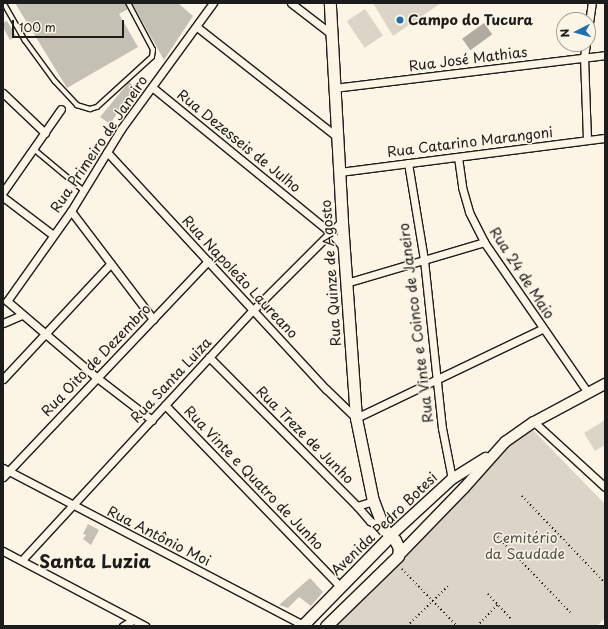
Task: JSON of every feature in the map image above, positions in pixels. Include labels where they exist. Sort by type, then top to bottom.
[{"type":"main road","name":"Rua Quinze de Agosto","points":[[330,3],[330,33],[336,136],[356,418],[373,501],[387,532],[398,544],[398,556]]},
{"type":"main road","name":"Avenida Pedro Botesi","points":[[326,626],[398,556],[464,488],[493,453],[505,442],[534,422],[605,384]]},
{"type":"main road","name":"Avenida Pedro Botesi","points":[[303,626],[341,587],[387,532],[452,479],[493,453]]},
{"type":"street","name":"Rua Primeiro de Janeiro","points":[[22,315],[7,301],[71,210],[107,152],[213,3]]},
{"type":"street","points":[[291,3],[330,33]]},
{"type":"street","points":[[197,27],[336,136]]},
{"type":"street","points":[[585,52],[587,140]]},
{"type":"street","name":"Rua José Mathias","points":[[333,88],[605,55]]},
{"type":"street","name":"Rua Dezesseis de Julho","points":[[152,87],[330,232],[344,248]]},
{"type":"street","points":[[3,93],[45,133]]},
{"type":"street","points":[[4,187],[34,149],[61,109]]},
{"type":"street","name":"Rua Catarino Marangoni","points":[[339,172],[605,138]]},
{"type":"street","name":"Rua Napoleão Laureano","points":[[107,152],[253,310],[356,418]]},
{"type":"street","name":"Rua 24 de Maio","points":[[458,157],[462,187],[469,212],[484,242],[542,329],[588,394]]},
{"type":"street","name":"Rua Vinte e Coinco de Janeiro","points":[[408,163],[424,260],[442,428],[452,479]]},
{"type":"street","points":[[3,197],[53,235]]},
{"type":"street","points":[[71,210],[153,320]]},
{"type":"street","name":"Rua Santa Luiza","points":[[22,560],[253,310],[342,221]]},
{"type":"street","points":[[346,283],[484,242]]},
{"type":"street","name":"Rua Oito de Dezembro","points":[[3,477],[6,469],[153,320],[208,261]]},
{"type":"street","points":[[3,379],[111,263]]},
{"type":"street","points":[[3,323],[22,315],[46,332],[96,377],[152,420]]},
{"type":"street","points":[[356,418],[542,329]]},
{"type":"street","name":"Rua Treze de Junho","points":[[209,357],[357,506],[370,521],[387,532]]},
{"type":"street","name":"Rua Vinte e Quatro de Junho","points":[[165,405],[341,587]]},
{"type":"street","points":[[534,422],[605,487]]},
{"type":"street","name":"Rua Antônio Moi","points":[[6,469],[72,506],[303,626]]},
{"type":"street","points":[[357,506],[373,501]]},
{"type":"street","points":[[3,551],[145,626]]},
{"type":"street","points":[[123,626],[133,620]]},
{"type":"lane","points":[[4,3],[25,40],[55,81],[77,105],[90,109],[97,107],[152,58],[153,50],[128,3]]},
{"type":"lane","points":[[34,149],[83,190]]},
{"type":"path","points":[[522,496],[605,583]]},
{"type":"path","points":[[495,534],[573,615]]},
{"type":"path","points":[[402,569],[457,626]]},
{"type":"path","points":[[407,626],[450,584]]},
{"type":"path","points":[[488,594],[510,620]]},
{"type":"path","points":[[477,626],[498,605]]},
{"type":"green space","name":"Campo do Tucura","points":[[373,3],[441,3],[393,36]]},
{"type":"green space","points":[[365,9],[383,36],[365,48],[347,21]]},
{"type":"green space","points":[[605,420],[605,445],[595,451],[584,433]]},
{"type":"green space","name":"Cemitério da Saudade","points":[[533,430],[605,504],[605,618],[597,626],[335,626],[520,435]]},
{"type":"shaded area","points":[[484,23],[492,34],[470,50],[462,39]]},
{"type":"building","points":[[15,3],[125,3],[128,9],[119,14],[138,47],[67,88]]},
{"type":"building","points":[[132,3],[178,3],[193,16],[164,60]]},
{"type":"building","points":[[7,21],[16,36],[10,40],[3,27],[3,23]]},
{"type":"building","points":[[129,82],[135,87],[110,124],[100,117]]},
{"type":"building","points":[[88,524],[99,530],[91,545],[83,539],[86,535],[83,534]]},
{"type":"building","points":[[310,578],[323,592],[311,606],[299,597],[288,608],[279,605]]},
{"type":"place","name":"Campo do Tucura","points":[[400,20]]},
{"type":"district","name":"Santa Luzia","points":[[95,561]]}]
